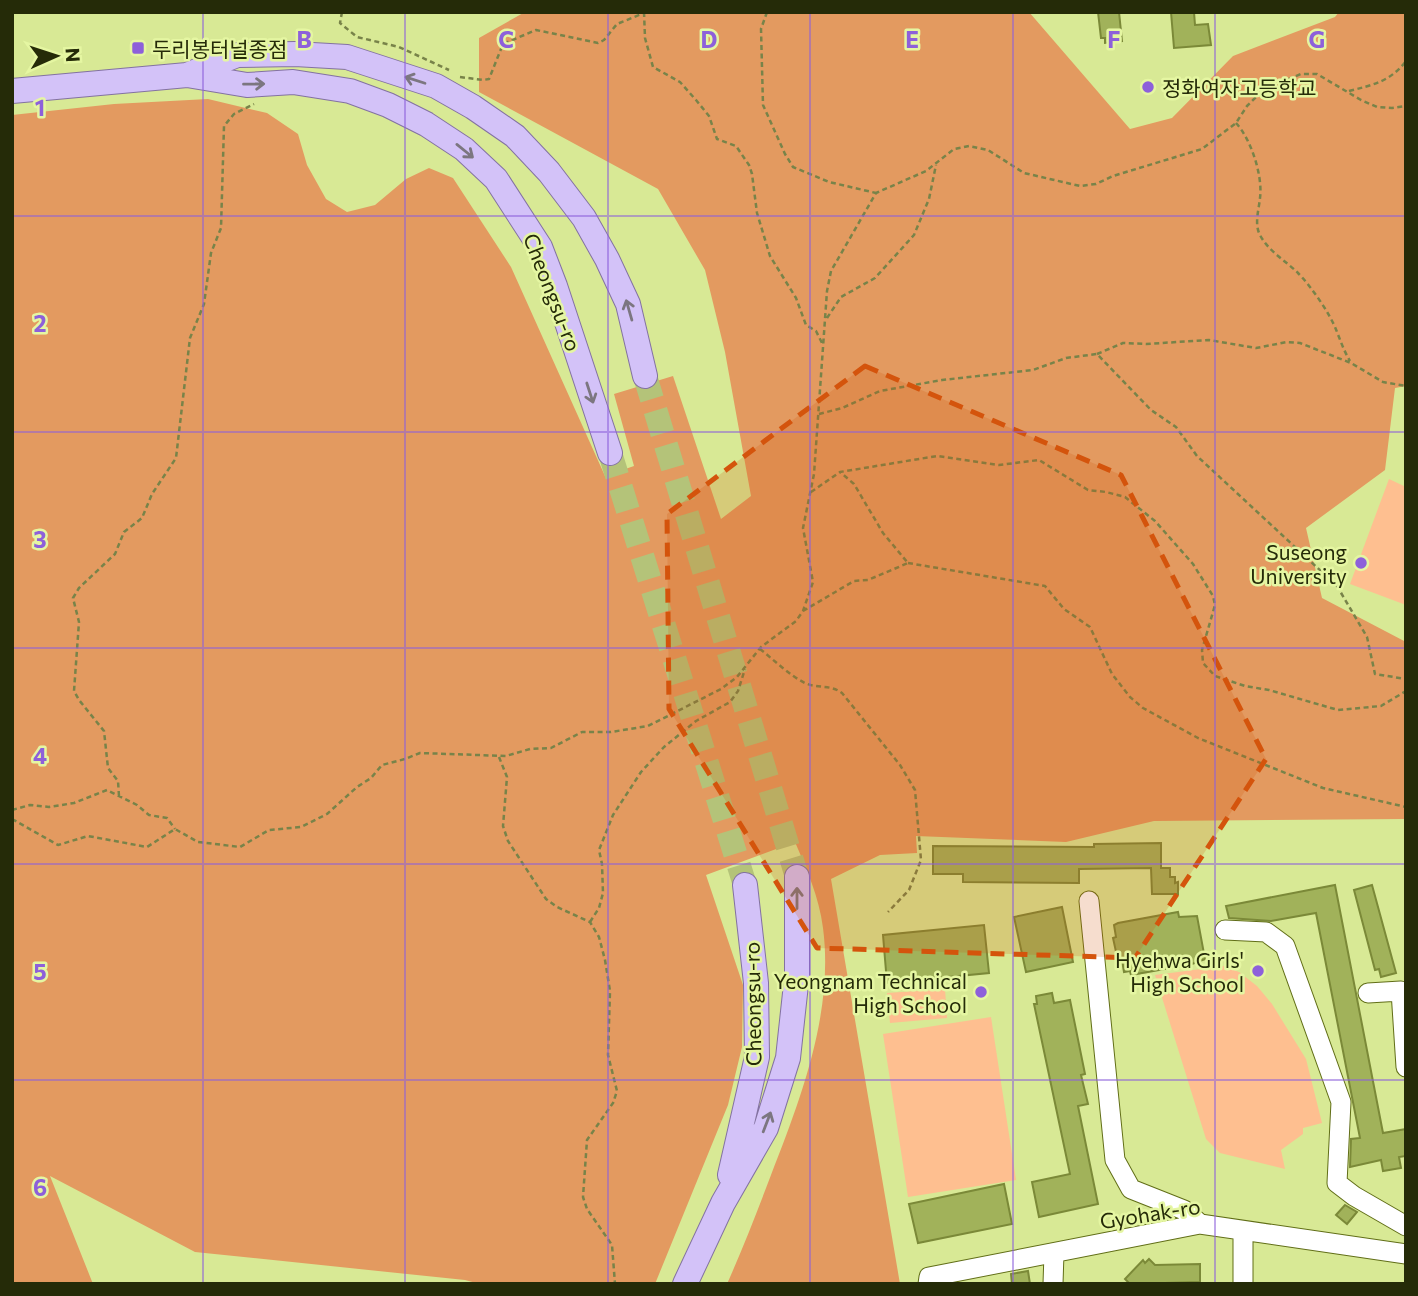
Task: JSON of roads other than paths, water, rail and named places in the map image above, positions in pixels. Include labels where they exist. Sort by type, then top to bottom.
[{"type":"main road","name":"Cheongsu-ro","points":[[187,75],[237,55],[347,57],[436,86],[473,107],[515,136],[549,172],[584,218],[628,304],[645,376]]},
{"type":"main road","name":"Cheongsu-ro","points":[[12,91],[187,75],[247,85],[293,82],[350,91],[388,105],[426,124],[464,149],[496,179],[540,247],[610,453]]},
{"type":"main road","name":"Cheongsu-ro","points":[[685,1284],[723,1203],[766,1128],[788,1058],[797,975],[797,877]]},
{"type":"main road","name":"Cheongsu-ro","points":[[723,1203],[757,1057],[756,983],[745,885]]},
{"type":"street","points":[[1088,901],[1115,1160],[1131,1189],[1184,1210],[1200,1224]]},
{"type":"street","points":[[1225,930],[1266,932],[1285,946],[1341,1102],[1337,1183],[1406,1226]]},
{"type":"street","points":[[1368,993],[1401,991],[1406,1067]]},
{"type":"street","name":"Gyohak-ro","points":[[928,1284],[929,1277],[1200,1224],[1406,1254]]},
{"type":"street","points":[[1243,1231],[1243,1284]]},
{"type":"street","points":[[1053,1284],[1054,1254]]},
{"type":"tunnel","points":[[645,376],[797,877]]},
{"type":"tunnel","points":[[610,453],[745,885]]},
{"type":"place","name":"두리봉터널종점","points":[[138,48]]},
{"type":"place","name":"정화여자고등학교","points":[[1148,87]]},
{"type":"place","name":"Suseong University","points":[[1361,563]]},
{"type":"place","name":"Hyehwa Girls' High School","points":[[1258,971]]},
{"type":"place","name":"Yeongnam Technical High School","points":[[981,992]]}]
